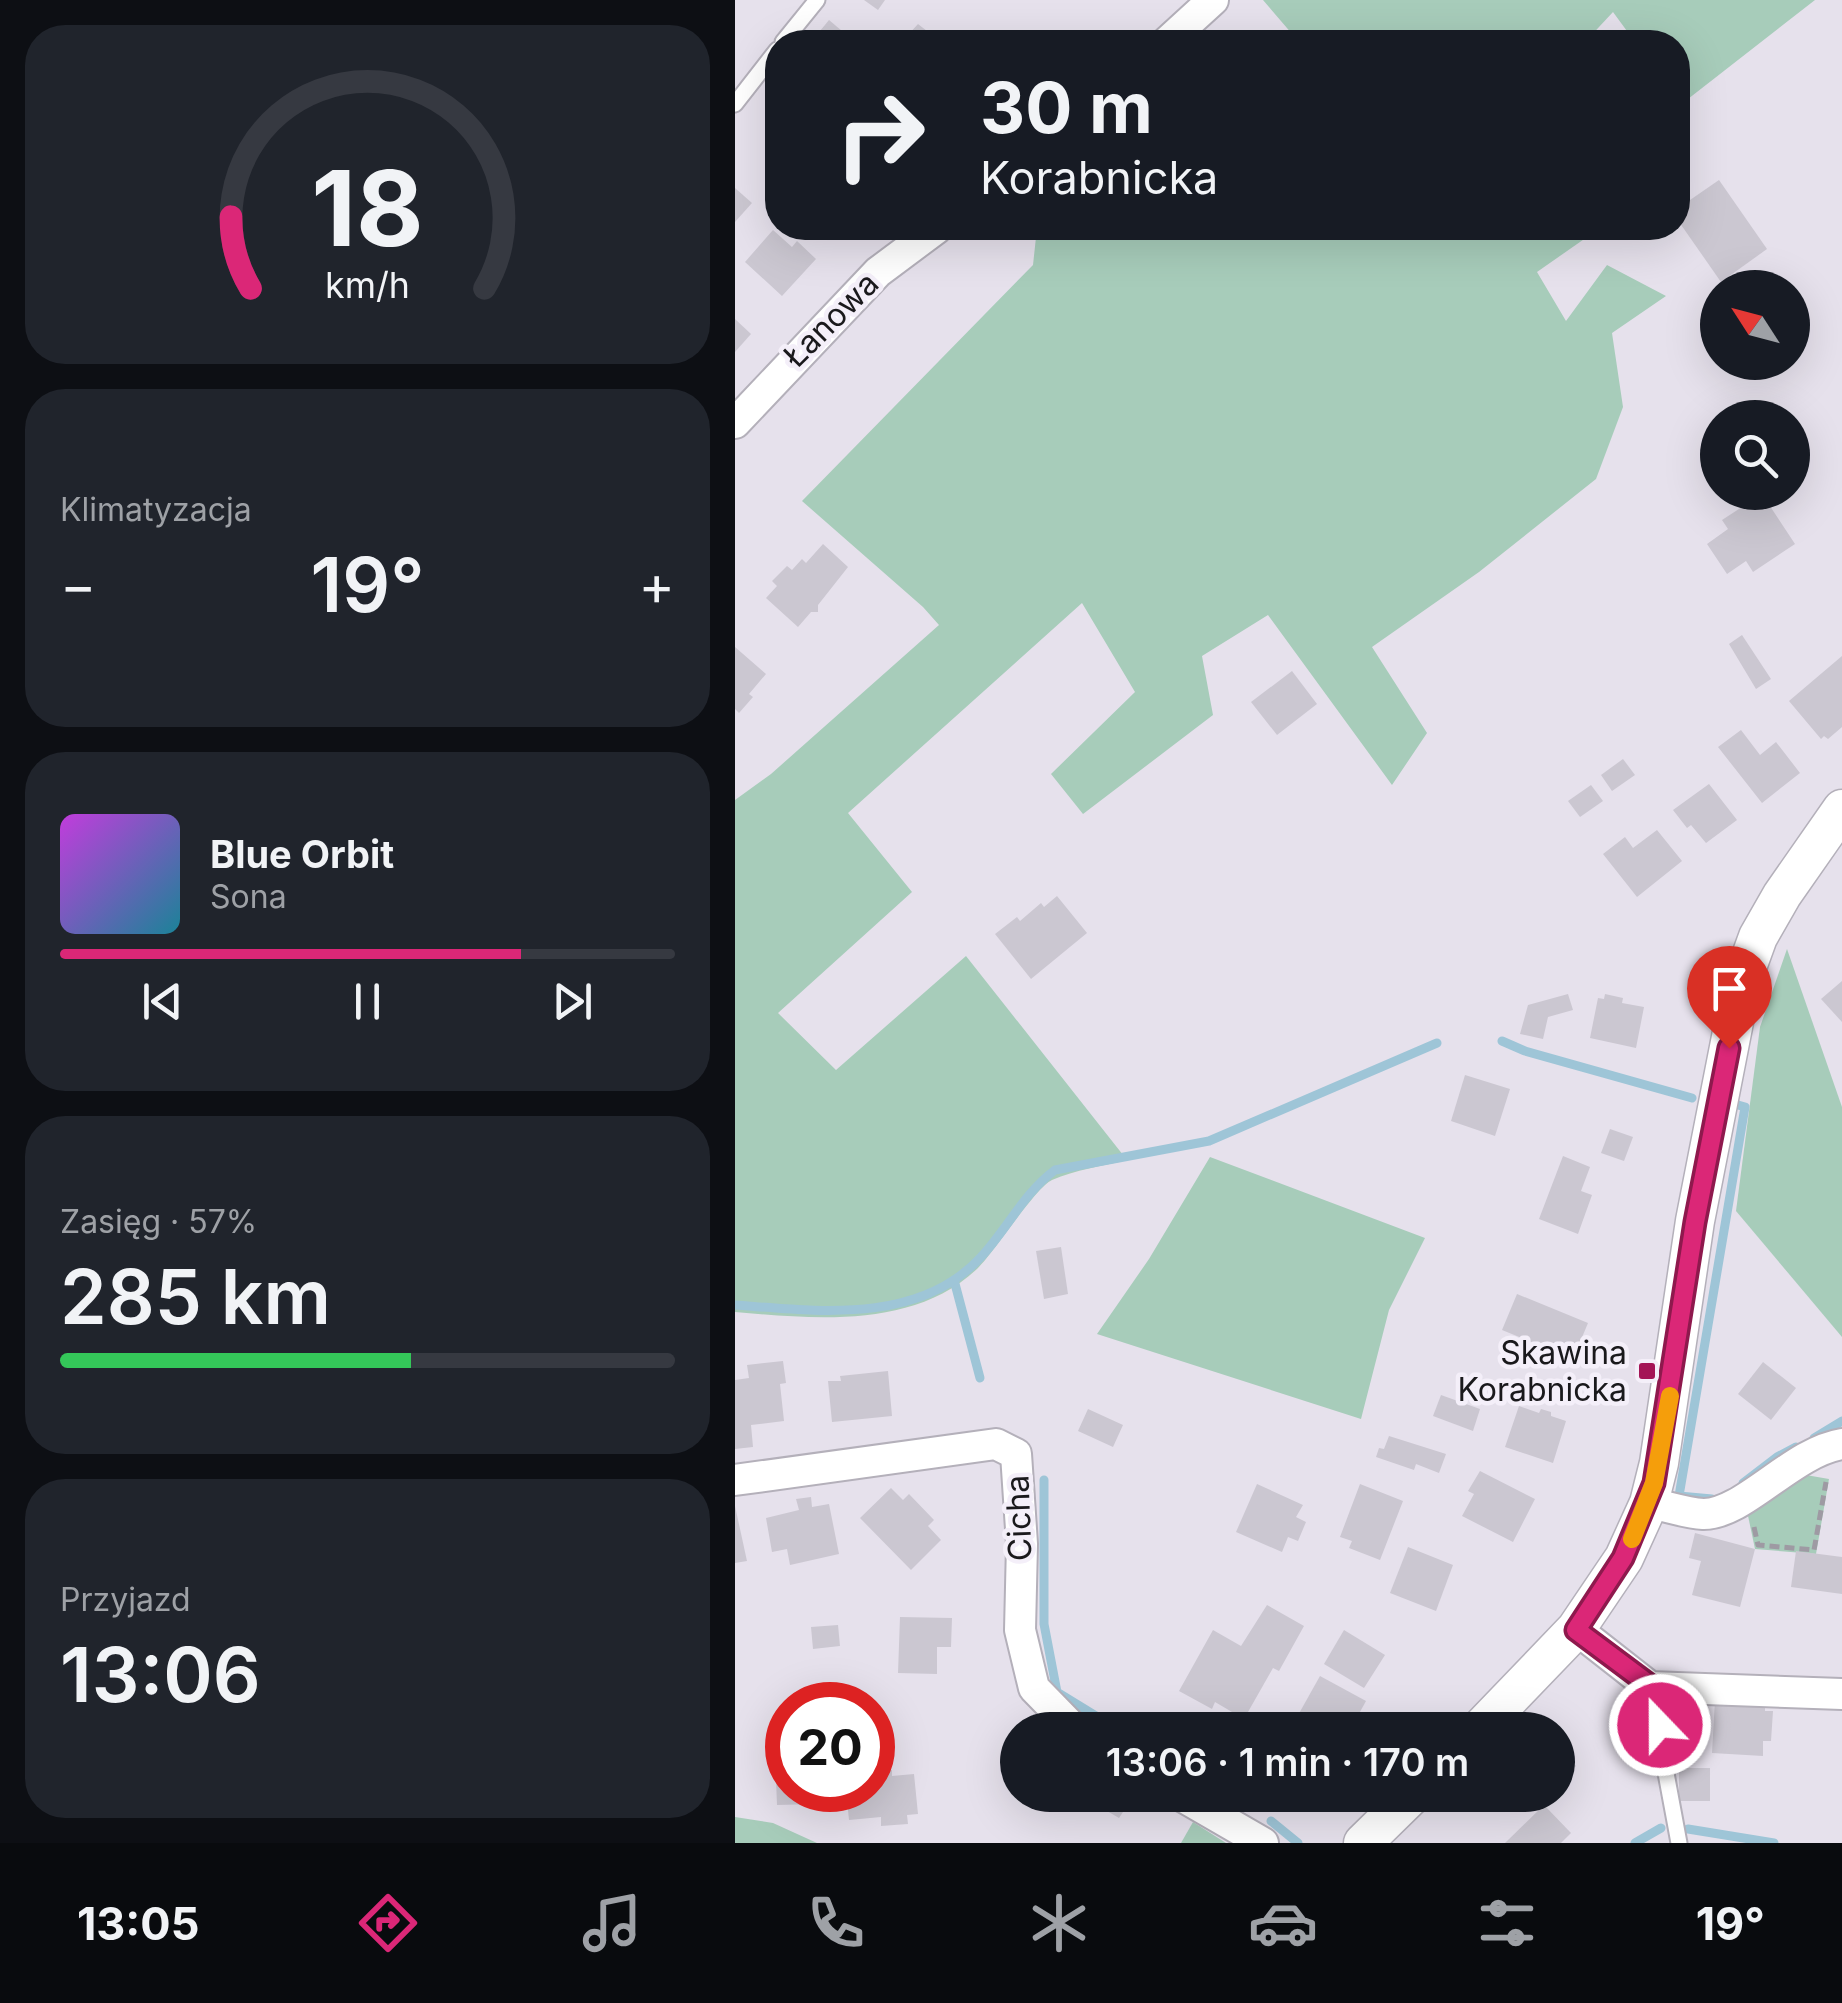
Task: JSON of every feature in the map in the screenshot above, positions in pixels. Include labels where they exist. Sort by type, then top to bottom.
[{"type":"street","points":[[1180,30],[1213,0]]},
{"type":"street","name":"Łanowa","points":[[735,422],[877,272],[921,240]]},
{"type":"street","points":[[1496,1712],[1576,1630],[1623,1558],[1649,1503],[1665,1429],[1695,1222],[1742,980],[1758,937],[1842,809]]},
{"type":"street","name":"Cicha","points":[[735,1480],[995,1444],[1016,1454],[1023,1544],[1020,1630],[1035,1688],[1058,1712]]},
{"type":"street","points":[[1649,1503],[1705,1514],[1731,1508],[1798,1461],[1838,1444]]},
{"type":"street","points":[[1576,1630],[1651,1686],[1842,1694]]},
{"type":"street","points":[[1209,1812],[1263,1843]]},
{"type":"street","points":[[1363,1843],[1395,1812]]},
{"type":"lane","points":[[793,30],[817,0]]},
{"type":"lane","points":[[735,104],[765,65]]},
{"type":"lane","points":[[1651,1686],[1679,1843]]},
{"type":"path","points":[[1751,1514],[1758,1546],[1814,1550],[1838,1444]]},
{"type":"green space","points":[[1263,0],[1815,0],[1690,97],[1690,30],[1626,30],[1613,12],[1596,30],[1289,30]]},
{"type":"green space","points":[[1036,240],[1583,240],[1537,272],[1566,321],[1607,265],[1666,296],[1612,333],[1623,407],[1596,479],[1479,572],[1372,647],[1427,733],[1392,785],[1268,615],[1202,656],[1213,715],[1083,814],[1051,774],[1135,692],[1082,603],[848,813],[912,892],[778,1013],[836,1070],[966,956],[1127,1160],[1052,1180],[978,1268],[953,1288],[924,1302],[863,1316],[798,1317],[735,1312],[735,800],[771,774],[939,625],[802,501],[1033,265]]},
{"type":"green space","points":[[1787,949],[1842,1107],[1842,1337],[1736,1211],[1760,1027]]},
{"type":"green space","points":[[1210,1157],[1425,1238],[1389,1310],[1361,1419],[1097,1334],[1149,1259]]},
{"type":"green space","points":[[1800,1474],[1829,1479],[1816,1554],[1755,1549],[1747,1511]]},
{"type":"green space","points":[[735,1817],[773,1823],[817,1843],[735,1843]]},
{"type":"green space","points":[[1193,1822],[1226,1843],[1181,1843]]},
{"type":"building","points":[[864,0],[885,0],[878,10]]},
{"type":"building","points":[[829,20],[841,30],[821,30]]},
{"type":"building","points":[[1719,180],[1767,249],[1738,270],[1713,270],[1690,238],[1690,200]]},
{"type":"building","points":[[735,188],[752,203],[735,222]]},
{"type":"building","points":[[765,239],[784,240],[792,247],[797,241],[816,259],[782,296],[745,262]]},
{"type":"building","points":[[735,319],[751,334],[735,352]]},
{"type":"building","points":[[1737,510],[1773,510],[1795,544],[1753,572],[1746,561],[1727,574],[1707,544],[1728,529],[1722,520]]},
{"type":"building","points":[[823,544],[848,567],[818,605],[818,612],[811,612],[798,627],[766,598],[777,586],[772,581],[787,566],[792,570],[802,559],[806,563]]},
{"type":"building","points":[[1742,635],[1771,679],[1756,689],[1729,644]]},
{"type":"building","points":[[735,647],[766,674],[739,713],[735,709]]},
{"type":"building","points":[[1842,656],[1842,727],[1828,739],[1821,739],[1789,701]]},
{"type":"building","points":[[1292,671],[1317,704],[1277,735],[1251,702]]},
{"type":"building","points":[[1741,730],[1760,755],[1776,742],[1800,773],[1762,803],[1718,747]]},
{"type":"building","points":[[1623,759],[1635,775],[1612,791],[1601,775]]},
{"type":"building","points":[[1709,784],[1737,820],[1706,843],[1673,810]]},
{"type":"building","points":[[1591,785],[1603,801],[1580,817],[1568,801]]},
{"type":"building","points":[[1657,830],[1682,861],[1637,897],[1603,854],[1625,837],[1633,848]]},
{"type":"building","points":[[1057,896],[1087,933],[1031,979],[995,934]]},
{"type":"building","points":[[1842,981],[1842,1022],[1821,999]]},
{"type":"building","points":[[1568,994],[1573,1010],[1548,1017],[1543,1039],[1520,1034],[1528,1005]]},
{"type":"building","points":[[1605,994],[1623,998],[1622,1003],[1644,1007],[1636,1048],[1590,1038],[1598,998],[1604,999]]},
{"type":"building","points":[[1465,1075],[1510,1089],[1495,1136],[1451,1121]]},
{"type":"building","points":[[1610,1129],[1633,1137],[1624,1161],[1601,1153]]},
{"type":"building","points":[[1563,1156],[1590,1167],[1581,1191],[1592,1195],[1578,1234],[1539,1219]]},
{"type":"building","points":[[1061,1247],[1068,1294],[1044,1299],[1036,1251]]},
{"type":"building","points":[[1517,1294],[1588,1323],[1573,1359],[1502,1330]]},
{"type":"building","points":[[783,1361],[786,1383],[780,1384],[784,1421],[751,1425],[753,1447],[735,1449],[735,1380],[749,1378],[747,1365]]},
{"type":"building","points":[[1763,1362],[1796,1388],[1771,1420],[1738,1394]]},
{"type":"building","points":[[888,1371],[892,1416],[832,1422],[828,1381]]},
{"type":"building","points":[[1441,1395],[1480,1409],[1473,1431],[1433,1416]]},
{"type":"building","points":[[1519,1406],[1539,1413],[1541,1409],[1551,1412],[1551,1416],[1566,1421],[1553,1463],[1505,1447]]},
{"type":"building","points":[[1088,1409],[1123,1425],[1113,1447],[1078,1431]]},
{"type":"building","points":[[1389,1436],[1446,1454],[1439,1473],[1416,1464],[1414,1470],[1376,1457]]},
{"type":"building","points":[[1480,1471],[1535,1499],[1513,1542],[1462,1516],[1474,1494],[1468,1491]]},
{"type":"building","points":[[1257,1484],[1303,1505],[1296,1517],[1306,1522],[1298,1541],[1288,1537],[1282,1552],[1236,1532]]},
{"type":"building","points":[[1360,1484],[1403,1501],[1380,1560],[1349,1548],[1352,1541],[1340,1537]]},
{"type":"building","points":[[891,1488],[903,1500],[909,1494],[934,1520],[928,1526],[941,1540],[911,1570],[860,1518]]},
{"type":"building","points":[[811,1497],[812,1507],[829,1504],[839,1554],[790,1565],[787,1549],[772,1552],[766,1518],[799,1510],[796,1499]]},
{"type":"building","points":[[735,1506],[747,1561],[735,1563]]},
{"type":"building","points":[[1695,1533],[1755,1549],[1740,1607],[1692,1595],[1701,1561],[1689,1558]]},
{"type":"building","points":[[1408,1547],[1453,1565],[1436,1611],[1390,1593]]},
{"type":"building","points":[[1796,1551],[1842,1557],[1842,1594],[1791,1587]]},
{"type":"building","points":[[1267,1605],[1304,1626],[1279,1671],[1273,1668],[1248,1712],[1232,1712],[1215,1702],[1212,1709],[1179,1691],[1213,1630],[1241,1646]]},
{"type":"building","points":[[900,1617],[952,1618],[951,1647],[937,1647],[937,1674],[898,1673]]},
{"type":"building","points":[[838,1625],[840,1646],[813,1649],[811,1627]]},
{"type":"building","points":[[1344,1630],[1385,1655],[1364,1688],[1324,1664]]},
{"type":"building","points":[[1320,1676],[1366,1701],[1360,1712],[1300,1712]]},
{"type":"building","points":[[1715,1700],[1765,1703],[1765,1711],[1773,1711],[1771,1741],[1763,1741],[1763,1756],[1712,1753]]},
{"type":"building","points":[[1679,1768],[1710,1768],[1710,1801],[1679,1801]]},
{"type":"building","points":[[914,1774],[918,1814],[907,1815],[908,1824],[881,1826],[881,1817],[849,1820],[848,1812],[895,1812],[895,1776]]},
{"type":"building","points":[[1537,1812],[1551,1812],[1571,1833],[1561,1843],[1505,1843]]},
{"type":"waterway","points":[[1502,1041],[1692,1098]]},
{"type":"waterway","points":[[735,1305],[799,1310],[865,1309],[928,1294],[956,1279],[981,1257],[1034,1189],[1055,1170],[1209,1141],[1437,1043]]},
{"type":"waterway","points":[[1712,1499],[1679,1496],[1745,1107],[1738,1105]]},
{"type":"waterway","points":[[954,1280],[980,1378]]},
{"type":"waterway","points":[[1814,1438],[1842,1421]]},
{"type":"waterway","points":[[1743,1483],[1796,1447]]},
{"type":"waterway","points":[[1044,1480],[1044,1624],[1057,1692],[1090,1712]]},
{"type":"waterway","points":[[1271,1821],[1298,1843]]},
{"type":"waterway","points":[[1635,1843],[1661,1828]]},
{"type":"waterway","points":[[1688,1829],[1774,1843]]},
{"type":"slow traffic","points":[[1632,1539],[1649,1503],[1670,1396]]},
{"type":"place","name":"Skawina Korabnicka","points":[[1647,1371]]},
{"type":"route","points":[[1660,1725],[1651,1686],[1576,1630],[1623,1558],[1649,1503],[1659,1464],[1695,1222],[1729,1048]]}]
